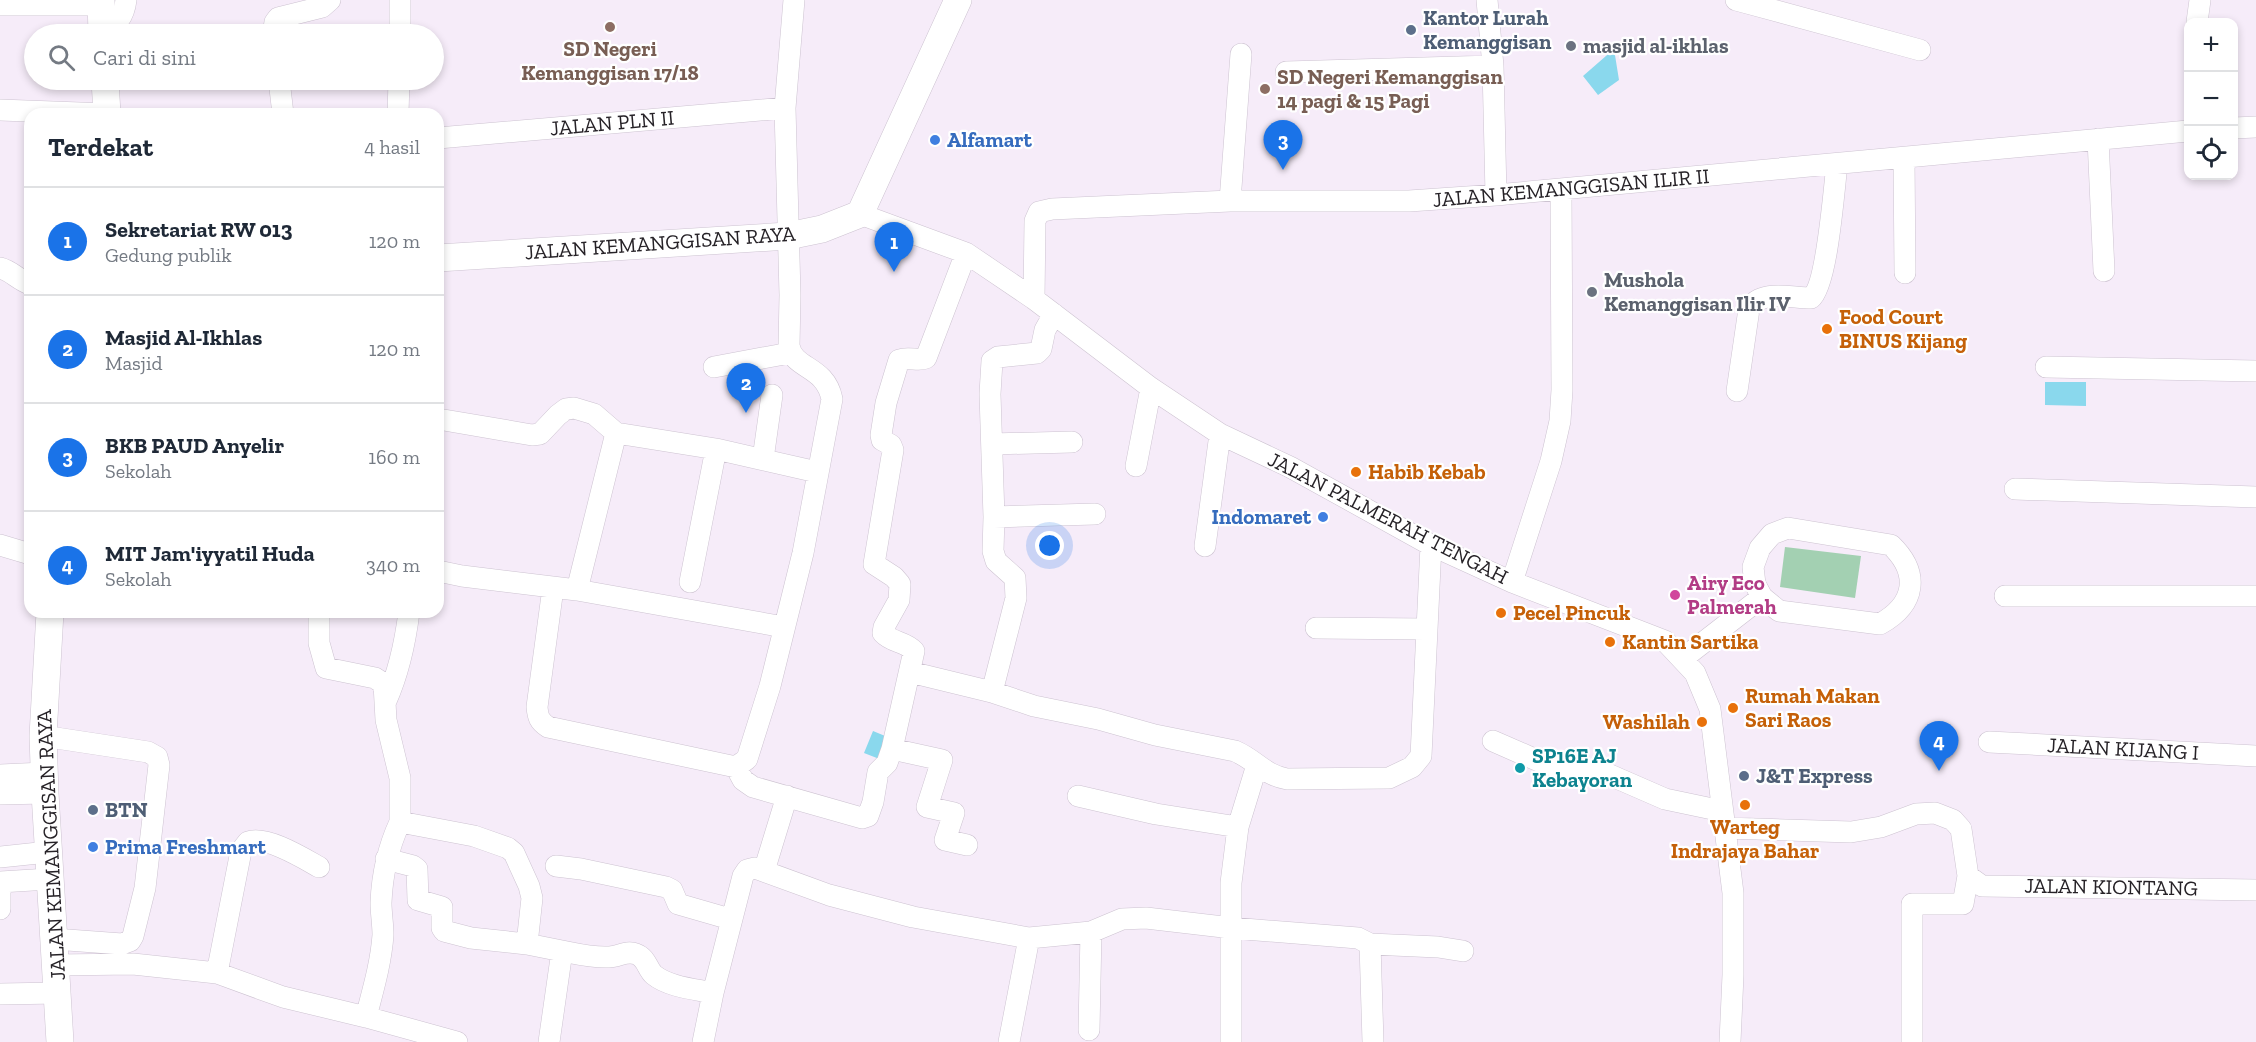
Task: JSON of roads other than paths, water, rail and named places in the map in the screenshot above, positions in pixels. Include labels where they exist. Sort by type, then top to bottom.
[{"type":"main road","points":[[860,214],[958,0]]},
{"type":"main road","points":[[106,90],[107,108]]},
{"type":"main road","name":"JALAN KEMANGGISAN RAYA","points":[[444,258],[788,236],[822,229],[860,214]]},
{"type":"main road","name":"JALAN KEMANGGISAN RAYA","points":[[50,618],[43,736],[44,783],[60,1042]]},
{"type":"street","points":[[400,0],[400,24]]},
{"type":"street","points":[[554,588],[537,707],[541,722],[548,727],[736,767],[747,759],[770,686],[803,553],[832,399],[830,390],[819,374],[796,360],[790,353],[789,346],[790,295],[785,108],[794,0]]},
{"type":"street","points":[[1487,0],[1492,66],[1496,195]]},
{"type":"street","points":[[1736,0],[1920,50]]},
{"type":"street","points":[[2198,18],[2200,0]]},
{"type":"street","points":[[275,24],[282,15],[325,2]]},
{"type":"street","points":[[0,5],[106,14]]},
{"type":"street","points":[[1230,201],[1241,54]]},
{"type":"street","points":[[1286,72],[1492,66]]},
{"type":"street","points":[[280,90],[282,108]]},
{"type":"street","points":[[398,108],[399,90]]},
{"type":"street","name":"JALAN PLN II","points":[[444,137],[785,108]]},
{"type":"street","points":[[0,110],[24,111]]},
{"type":"street","points":[[2238,128],[2256,127]]},
{"type":"street","name":"JALAN KEMANGGISAN ILIR II","points":[[1034,299],[1035,221],[1040,212],[1052,209],[1230,201],[1408,201],[1496,195],[2184,131]]},
{"type":"street","points":[[2098,139],[2104,271]]},
{"type":"street","points":[[1904,158],[1905,273]]},
{"type":"street","points":[[1737,392],[1749,309],[1754,302],[1765,297],[1810,298],[1816,294],[1824,264],[1837,165]]},
{"type":"street","points":[[1512,582],[1551,461],[1560,420],[1562,390],[1561,190]]},
{"type":"street","name":"JALAN PALMERAH TENGAH","points":[[860,214],[966,253],[1034,299],[1151,388],[1220,434],[1290,467],[1431,545],[1512,582],[1665,641],[1695,673],[1710,709],[1733,893],[1730,1042]]},
{"type":"street","points":[[736,767],[743,780],[753,787],[866,818],[872,810],[878,772],[887,764],[892,749],[914,651],[905,644],[888,638],[884,633],[884,627],[899,600],[900,589],[898,580],[874,564],[893,450],[891,445],[882,440],[881,435],[886,403],[899,360],[907,357],[922,360],[926,358],[966,253]]},
{"type":"street","points":[[0,268],[8,270],[24,282]]},
{"type":"street","points":[[992,692],[1016,598],[1016,578],[996,561],[993,551],[990,394],[992,361],[998,357],[1037,353],[1041,349],[1045,330],[1054,314]]},
{"type":"street","points":[[714,367],[790,353]]},
{"type":"street","points":[[2046,367],[2256,371]]},
{"type":"street","points":[[1136,466],[1151,388]]},
{"type":"street","points":[[764,459],[772,395]]},
{"type":"street","points":[[444,420],[532,435],[540,434],[566,409],[574,408],[594,414],[616,433],[716,449],[817,472]]},
{"type":"street","points":[[577,590],[616,433]]},
{"type":"street","points":[[1204,546],[1220,434]]},
{"type":"street","points":[[992,444],[1072,441]]},
{"type":"street","points":[[690,582],[716,449]]},
{"type":"street","points":[[2016,489],[2256,497]]},
{"type":"street","points":[[994,517],[1095,514]]},
{"type":"street","points":[[1788,528],[1891,545],[1903,556],[1909,570],[1911,588],[1907,600],[1894,616],[1880,624],[1779,611],[1762,597],[1755,584],[1753,567],[1760,548],[1772,534],[1788,528]]},
{"type":"street","points":[[0,545],[24,552]]},
{"type":"street","points":[[910,672],[992,692],[1034,706],[1235,752],[1247,756],[1274,777],[1287,779],[1389,778],[1412,767],[1420,756],[1431,545]]},
{"type":"street","points":[[444,572],[577,590],[784,627]]},
{"type":"street","points":[[2005,596],[2256,596]]},
{"type":"street","points":[[1682,659],[1762,597]]},
{"type":"street","points":[[320,618],[319,643],[326,668],[380,680],[384,684],[386,720],[400,778],[399,822],[389,846],[381,900],[383,934],[378,970],[366,1017]]},
{"type":"street","points":[[385,702],[404,652],[409,618]]},
{"type":"street","points":[[1316,628],[1426,629]]},
{"type":"street","points":[[43,736],[148,752],[157,757],[159,765],[145,888],[133,936],[130,941],[122,944],[55,952]]},
{"type":"street","points":[[1492,741],[1555,766],[1603,772],[1665,799],[1723,820],[1851,832],[1881,827],[1916,814],[1935,813],[1953,820],[1961,829],[1968,876],[1963,904],[1912,904],[1912,1042]]},
{"type":"street","name":"JALAN KIJANG I","points":[[1989,742],[2256,756]]},
{"type":"street","points":[[892,749],[942,760],[927,807],[954,813],[945,840],[967,845]]},
{"type":"street","points":[[1231,1042],[1231,883],[1238,827],[1257,765]]},
{"type":"street","points":[[0,775],[44,783]]},
{"type":"street","points":[[0,794],[44,783]]},
{"type":"street","points":[[764,871],[787,796]]},
{"type":"street","points":[[1078,796],[1156,814],[1238,827]]},
{"type":"street","points":[[399,822],[474,836],[508,848],[514,853],[525,874],[532,898],[527,944]]},
{"type":"street","points":[[217,973],[241,851],[248,842],[260,841],[281,847],[319,867]]},
{"type":"street","points":[[0,856],[48,852]]},
{"type":"street","points":[[386,859],[417,869],[418,900],[442,907],[444,931],[471,938],[527,944],[592,957],[609,957],[627,952],[636,954],[644,958],[652,973],[658,977],[670,983],[713,993]]},
{"type":"street","points":[[556,866],[666,887],[672,890],[678,904],[730,919]]},
{"type":"street","points":[[704,1042],[730,919],[743,876],[747,870],[755,868],[839,898],[913,917],[1029,938],[1091,932],[1122,919],[1146,918],[1463,951]]},
{"type":"street","name":"JALAN KIONTANG","points":[[1968,876],[1982,885],[2256,890]]},
{"type":"street","points":[[0,909],[0,883],[49,879]]},
{"type":"street","points":[[1089,1030],[1091,932]]},
{"type":"street","points":[[1009,1042],[1029,938]]},
{"type":"street","points":[[1364,941],[1373,1042]]},
{"type":"street","points":[[549,1042],[562,951]]},
{"type":"street","points":[[55,952],[133,964],[217,973],[283,997],[457,1042]]},
{"type":"street","points":[[0,994],[58,993]]},
{"type":"water","points":[[1614,49],[1619,80],[1598,95],[1583,76]]},
{"type":"water","points":[[2045,382],[2086,382],[2086,406],[2045,405]]},
{"type":"water","points":[[873,731],[890,738],[882,760],[864,753]]},
{"type":"place","name":"SD Negeri Kemanggisan 17/18","points":[[610,27]]},
{"type":"place","name":"Kantor Lurah Kemanggisan","points":[[1411,30]]},
{"type":"place","name":"masjid al-ikhlas","points":[[1571,46]]},
{"type":"place","name":"SD Negeri Kemanggisan 14 pagi & 15 Pagi","points":[[1265,89]]},
{"type":"place","name":"Alfamart","points":[[935,140]]},
{"type":"place","name":"BKB PAUD Anyelir","points":[[1283,170]]},
{"type":"place","name":"Sekretariat RW 013","points":[[894,272]]},
{"type":"place","name":"Mushola Kemanggisan Ilir IV","points":[[1592,292]]},
{"type":"place","name":"Food Court BINUS Kijang","points":[[1827,329]]},
{"type":"place","name":"Masjid Al-Ikhlas","points":[[746,413]]},
{"type":"place","name":"Habib Kebab","points":[[1356,472]]},
{"type":"place","name":"Indomaret","points":[[1323,517]]},
{"type":"place","name":"Airy Eco Palmerah","points":[[1675,595]]},
{"type":"place","name":"Pecel Pincuk","points":[[1501,613]]},
{"type":"place","name":"Kantin Sartika","points":[[1610,642]]},
{"type":"place","name":"Rumah Makan Sari Raos","points":[[1733,708]]},
{"type":"place","name":"Washilah","points":[[1702,722]]},
{"type":"place","name":"SP16E AJ Kebayoran","points":[[1520,768]]},
{"type":"place","name":"MIT Jam'iyyatil Huda","points":[[1939,771]]},
{"type":"place","name":"J&T Express","points":[[1744,776]]},
{"type":"place","name":"Warteg Indrajaya Bahar","points":[[1745,805]]},
{"type":"place","name":"BTN","points":[[93,810]]},
{"type":"place","name":"Prima Freshmart","points":[[93,847]]}]
